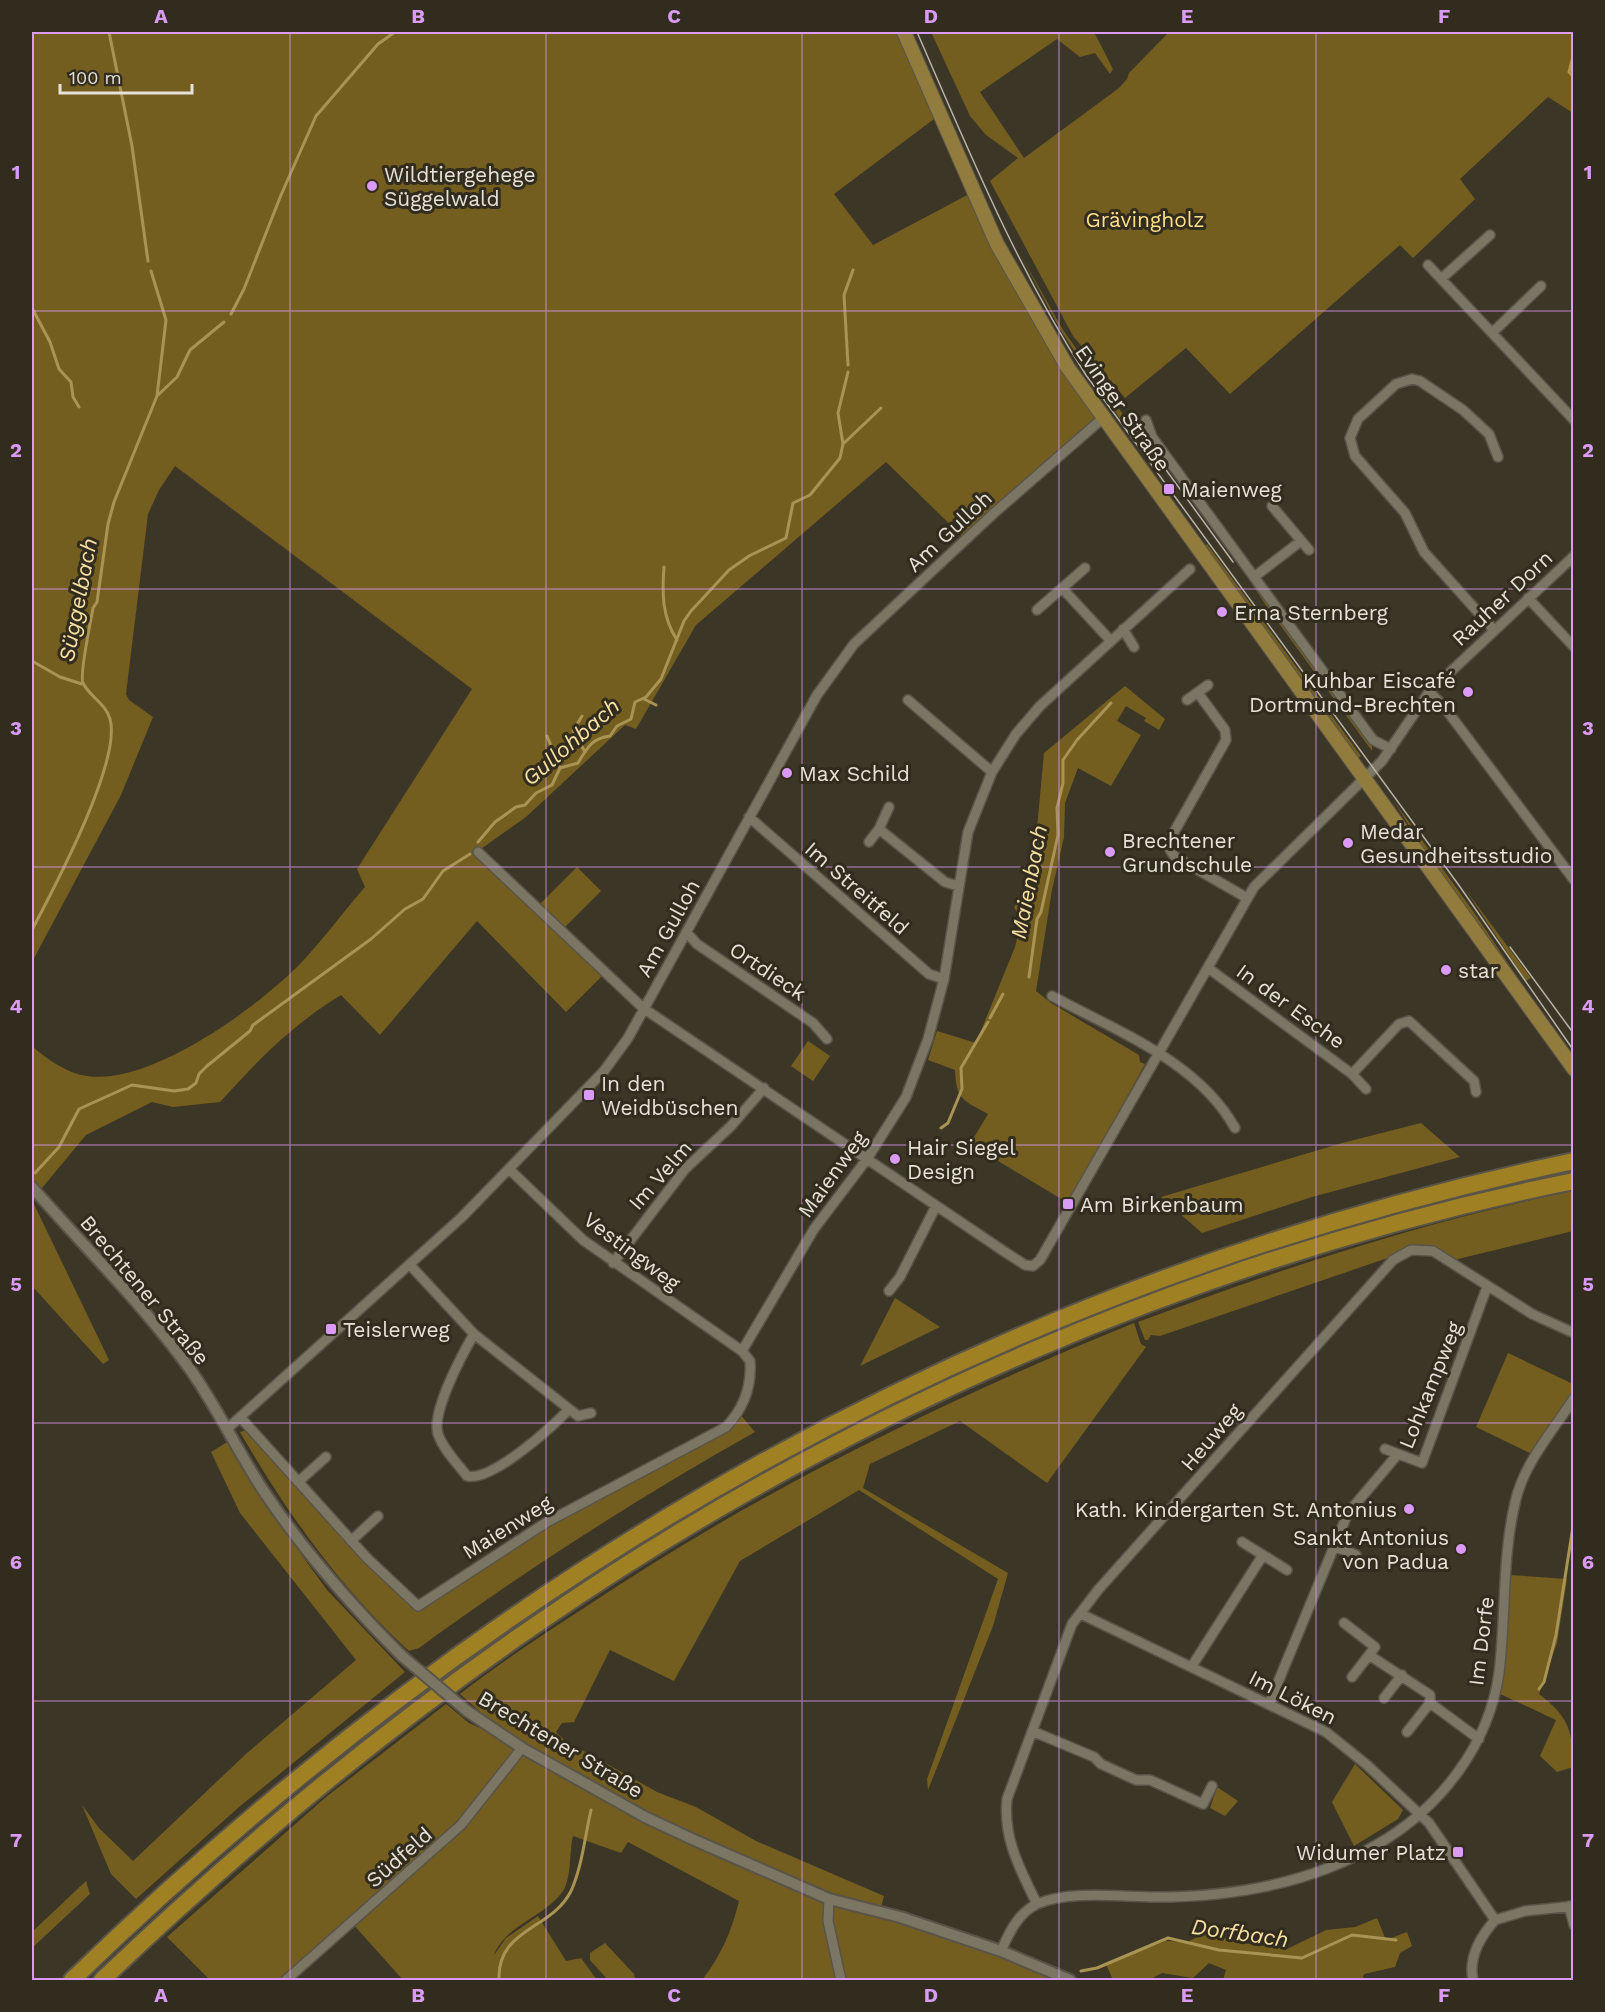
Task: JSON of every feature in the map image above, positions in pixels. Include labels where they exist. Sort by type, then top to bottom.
[{"type":"highway","points":[[72,1980],[247,1822],[400,1697],[490,1631],[610,1550],[779,1451],[954,1364],[1143,1284],[1307,1229],[1411,1198],[1574,1161]]},
{"type":"highway","points":[[102,1980],[234,1860],[431,1699],[537,1623],[645,1553],[796,1466],[960,1384],[1123,1314],[1199,1286],[1381,1229],[1467,1205],[1574,1181]]},
{"type":"main road","name":"Evinger Straße","points":[[904,32],[997,244],[1043,328],[1102,418],[1574,1069]]},
{"type":"street","points":[[1441,279],[1490,235]]},
{"type":"street","points":[[1428,265],[1574,420]]},
{"type":"street","points":[[1492,333],[1541,286]]},
{"type":"street","points":[[1494,630],[1424,552],[1405,513],[1355,456],[1350,438],[1358,419],[1396,384],[1412,379],[1420,381],[1463,410],[1489,434],[1498,457]]},
{"type":"street","name":"Am Gulloh","points":[[228,1428],[410,1265],[510,1168],[617,1055],[687,933],[748,817],[817,695],[854,644],[993,514],[1102,418]]},
{"type":"street","name":"Evinger Straße","points":[[1146,420],[1152,437],[1373,740],[1391,749]]},
{"type":"street","points":[[1272,506],[1309,550]]},
{"type":"street","points":[[1254,577],[1301,541]]},
{"type":"street","name":"Rauher Dorn","points":[[1364,777],[1391,749],[1429,692],[1574,556]]},
{"type":"street","points":[[1037,610],[1086,568]]},
{"type":"street","name":"Maienweg","points":[[351,1541],[418,1606],[547,1522],[726,1427],[739,1413],[748,1388],[750,1361],[742,1351],[814,1229],[867,1159],[906,1096],[928,1039],[944,979],[968,832],[992,771],[1031,716],[1190,568]]},
{"type":"street","points":[[1062,588],[1111,641]]},
{"type":"street","points":[[1528,598],[1574,647]]},
{"type":"street","points":[[1124,629],[1134,647]]},
{"type":"street","points":[[1187,700],[1208,685]]},
{"type":"street","points":[[1429,692],[1442,704],[1574,880]]},
{"type":"street","points":[[1198,693],[1225,730],[1226,740],[1169,841],[1169,848],[1174,856],[1247,898]]},
{"type":"street","points":[[908,700],[992,771]]},
{"type":"street","points":[[478,852],[643,1008],[1025,1265],[1033,1266],[1040,1260],[1072,1206],[1247,898],[1264,874],[1364,777]]},
{"type":"street","points":[[869,842],[879,829],[889,807]]},
{"type":"street","name":"Im Streitfeld","points":[[748,817],[929,974],[944,979]]},
{"type":"street","points":[[879,829],[945,882],[958,886]]},
{"type":"street","name":"Ortdieck","points":[[687,933],[697,944],[813,1023],[827,1039]]},
{"type":"street","name":"In der Esche","points":[[1208,968],[1352,1074],[1366,1089]]},
{"type":"street","points":[[1052,996],[1158,1054],[1200,1084],[1224,1108],[1235,1128]]},
{"type":"street","name":"In der Esche","points":[[1352,1074],[1399,1024],[1409,1021],[1474,1081],[1476,1092]]},
{"type":"street","name":"Im Velm","points":[[613,1263],[685,1169],[731,1126],[764,1089]]},
{"type":"street","name":"Vestingweg","points":[[510,1168],[556,1215],[613,1263],[742,1351]]},
{"type":"street","name":"Brechtener Straße","points":[[32,1187],[173,1347],[228,1428],[264,1491],[303,1547],[354,1609],[402,1656],[467,1711],[522,1748],[645,1817],[829,1899],[900,1917],[1001,1951],[1070,1980]]},
{"type":"street","points":[[889,1291],[900,1277],[936,1206]]},
{"type":"street","name":"Heuweg","points":[[1037,1904],[1011,1848],[1006,1825],[1008,1799],[1072,1624],[1098,1590],[1393,1260],[1411,1250],[1433,1251],[1532,1314],[1574,1333]]},
{"type":"street","points":[[410,1265],[474,1334],[578,1416],[591,1413]]},
{"type":"street","name":"Lohkampweg","points":[[1385,1449],[1422,1463],[1487,1287]]},
{"type":"street","points":[[474,1334],[460,1358],[437,1418],[437,1433],[467,1476],[482,1476],[538,1439],[569,1409]]},
{"type":"street","name":"Im Dorfe","points":[[1037,1904],[1075,1897],[1172,1897],[1230,1894],[1285,1884],[1358,1855],[1420,1814],[1449,1784],[1479,1739],[1498,1675],[1515,1501],[1527,1470],[1574,1398]]},
{"type":"street","points":[[241,1418],[351,1541],[378,1516]]},
{"type":"street","points":[[1269,1704],[1348,1513],[1398,1454]]},
{"type":"street","points":[[298,1482],[326,1457]]},
{"type":"street","points":[[1242,1542],[1287,1570]]},
{"type":"street","points":[[1334,1546],[1356,1555]]},
{"type":"street","points":[[1192,1666],[1263,1555]]},
{"type":"street","name":"Im Löken","points":[[1081,1614],[1326,1732],[1420,1814],[1437,1834],[1495,1920]]},
{"type":"street","points":[[1344,1623],[1375,1647],[1352,1677]]},
{"type":"street","points":[[1369,1656],[1430,1695],[1430,1703],[1407,1732]]},
{"type":"street","points":[[1384,1698],[1402,1675]]},
{"type":"street","points":[[1430,1703],[1479,1739]]},
{"type":"street","points":[[1032,1731],[1094,1757],[1101,1764],[1136,1780],[1150,1780],[1203,1804],[1212,1786]]},
{"type":"street","name":"Südfeld","points":[[286,1980],[461,1825],[522,1748]]},
{"type":"street","points":[[829,1899],[828,1921],[841,1980]]},
{"type":"street","points":[[1001,1951],[1010,1930],[1021,1916],[1037,1904]]},
{"type":"street","points":[[1473,1980],[1471,1969],[1473,1954],[1495,1920],[1525,1911],[1571,1906],[1574,1926]]},
{"type":"green space","points":[[32,32],[902,32],[942,113],[834,194],[873,245],[973,192],[1103,418],[966,540],[886,462],[696,625],[636,729],[625,725],[526,817],[478,851],[534,910],[577,867],[601,891],[558,934],[602,976],[566,1012],[477,921],[380,1035],[341,995],[307,1018],[276,1044],[220,1102],[173,1107],[152,1102],[86,1135],[32,1200],[32,1046],[50,1060],[72,1072],[87,1076],[113,1076],[141,1069],[171,1056],[201,1040],[258,1001],[300,964],[365,887],[357,869],[472,689],[175,466],[159,490],[148,514],[126,694],[129,700],[153,717],[121,795],[32,962]]},
{"type":"green space","name":"Grävingholz","points":[[931,32],[1094,32],[1113,69],[1110,74],[1095,53],[1080,57],[1057,39],[980,92],[1024,158],[1119,88],[1129,73],[1169,32],[1573,32],[1573,113],[1548,97],[1460,179],[1475,199],[1413,258],[1400,245],[1230,394],[1186,348],[1125,398],[1073,336],[990,181],[1018,158],[986,135],[970,116]]},
{"type":"green space","points":[[1019,252],[1063,330],[1127,420],[1123,423],[1061,331]]},
{"type":"green space","points":[[1224,541],[1372,744],[1372,751],[1267,607]]},
{"type":"green space","points":[[1207,544],[1361,756],[1358,758],[1205,546]]},
{"type":"green space","points":[[1125,686],[1165,719],[1159,730],[1144,721],[1146,718],[1126,706],[1117,721],[1141,735],[1111,786],[1078,768],[1065,803],[1064,837],[1052,890],[1036,991],[1051,1003],[1139,1055],[1140,1062],[1145,1064],[1068,1203],[970,1144],[988,1114],[962,1098],[957,1088],[955,1070],[928,1060],[937,1031],[976,1043],[1015,947],[1022,918],[1014,908],[1033,871],[1044,753]]},
{"type":"green space","points":[[1393,800],[1473,911],[1522,984],[1424,849]]},
{"type":"green space","points":[[1465,889],[1531,978],[1526,981]]},
{"type":"green space","points":[[808,1041],[830,1056],[813,1081],[791,1066]]},
{"type":"green space","points":[[1421,1123],[1460,1157],[1312,1197],[1202,1233],[1161,1197],[1342,1143]]},
{"type":"green space","points":[[1573,1191],[1573,1231],[1450,1261],[1441,1255],[1411,1250],[1160,1336],[1151,1335],[1148,1340],[1145,1340],[1138,1322],[1245,1283],[1353,1248],[1463,1217]]},
{"type":"green space","points":[[32,1200],[109,1360],[103,1364],[32,1286]]},
{"type":"green space","points":[[895,1298],[940,1327],[860,1366]]},
{"type":"green space","points":[[1134,1323],[1141,1344],[1146,1347],[1047,1483],[960,1421],[870,1464],[863,1488],[1008,1573],[993,1626],[928,1790],[927,1779],[998,1579],[859,1490],[740,1561],[674,1681],[610,1650],[574,1722],[562,1723],[556,1732],[564,1740],[657,1792],[696,1807],[756,1841],[884,1896],[880,1911],[1068,1980],[702,1980],[715,1962],[725,1942],[739,1901],[628,1842],[621,1853],[573,1836],[568,1879],[563,1891],[546,1908],[507,1936],[494,1955],[506,1938],[538,1916],[566,1961],[581,1958],[597,1980],[403,1980],[352,1923],[460,1833],[514,1759],[460,1823],[280,1980],[210,1980],[167,1937],[326,1797],[446,1704],[469,1723],[520,1747],[460,1694],[523,1648],[652,1564],[785,1486],[922,1416]]},
{"type":"green space","points":[[1508,1353],[1573,1384],[1573,1398],[1536,1456],[1476,1427]]},
{"type":"green space","points":[[739,1413],[755,1432],[668,1482],[584,1535],[419,1648],[409,1651],[360,1602],[316,1548],[277,1492],[240,1432],[251,1429],[367,1558],[418,1606],[547,1522],[714,1434]]},
{"type":"green space","points":[[229,1441],[272,1514],[327,1590],[405,1672],[239,1807],[136,1899],[111,1874],[82,1805],[99,1828],[133,1861],[247,1753],[356,1660],[240,1513],[211,1452]]},
{"type":"green space","points":[[1510,1575],[1567,1579],[1557,1643],[1539,1694],[1557,1710],[1570,1734],[1573,1767],[1557,1772],[1540,1756],[1556,1720],[1498,1693],[1508,1623]]},
{"type":"green space","points":[[1355,1764],[1403,1810],[1398,1819],[1354,1846],[1332,1802]]},
{"type":"green space","points":[[1217,1787],[1238,1801],[1225,1816],[1210,1808]]},
{"type":"green space","points":[[86,1881],[90,1894],[32,1948],[32,1932]]},
{"type":"green space","points":[[1377,1918],[1386,1940],[1407,1932],[1412,1946],[1400,1953],[1395,1967],[1364,1974],[1362,1980],[1223,1980],[1226,1970],[1209,1963],[1193,1978],[1162,1973],[1149,1980],[1113,1980],[1106,1964],[1166,1941],[1188,1942],[1208,1931],[1234,1942],[1287,1949],[1326,1930],[1355,1927]]},
{"type":"green space","points":[[605,1943],[634,1974],[635,1980],[608,1980],[590,1960],[590,1953]]},
{"type":"waterway","points":[[109,32],[132,146],[148,261]]},
{"type":"waterway","name":"Süggelbach","points":[[231,314],[244,289],[281,195],[316,116],[378,44],[395,32]]},
{"type":"waterway","points":[[1574,52],[1569,72],[1574,77]]},
{"type":"waterway","name":"Gullohbach","points":[[848,365],[844,295],[853,270]]},
{"type":"waterway","name":"Süggelbach","points":[[32,930],[69,857],[96,794],[106,764],[111,738],[108,714],[89,692],[82,678],[93,608],[97,602],[108,524],[114,502],[157,396],[166,320],[151,271]]},
{"type":"waterway","points":[[32,308],[50,342],[59,369],[71,382],[73,397],[79,407]]},
{"type":"waterway","name":"Süggelbach","points":[[157,396],[177,377],[190,350],[224,322]]},
{"type":"waterway","name":"Gullohbach","points":[[478,842],[495,822],[516,807],[525,805],[536,793],[552,785],[560,768],[578,763],[594,741],[610,736],[617,726],[631,719],[635,702],[646,697],[661,679],[684,621],[691,611],[729,570],[749,556],[786,538],[793,503],[810,495],[840,458],[843,444],[838,413],[848,372]]},
{"type":"waterway","points":[[843,444],[881,408]]},
{"type":"waterway","points":[[664,567],[664,605],[668,623],[677,640]]},
{"type":"waterway","points":[[32,661],[60,677],[82,684]]},
{"type":"waterway","points":[[644,699],[656,705]]},
{"type":"waterway","name":"Maienbach","points":[[1029,977],[1037,919],[1041,912],[1058,835],[1057,808],[1063,783],[1063,760],[1077,740],[1111,703]]},
{"type":"waterway","points":[[582,716],[573,731],[585,752]]},
{"type":"waterway","points":[[547,736],[560,768]]},
{"type":"waterway","name":"Gullohbach","points":[[35,1173],[59,1147],[79,1109],[132,1085],[174,1091],[188,1089],[196,1083],[199,1074],[207,1066],[250,1031],[253,1025],[371,939],[405,909],[423,899],[443,871],[470,854]]},
{"type":"waterway","name":"Maienbach","points":[[990,1018],[1003,994]]},
{"type":"waterway","name":"Maienbach","points":[[941,1128],[948,1123],[962,1089],[961,1068],[988,1022]]},
{"type":"waterway","points":[[1539,1689],[1544,1682],[1556,1635],[1574,1520]]},
{"type":"waterway","name":"Maienbach","points":[[499,1980],[501,1963],[507,1950],[516,1939],[562,1904],[571,1891],[581,1862],[591,1810]]},
{"type":"waterway","name":"Dorfbach","points":[[1081,1971],[1097,1968],[1168,1938],[1219,1950],[1302,1958],[1352,1935],[1396,1940]]},
{"type":"tram line","points":[[917,32],[1015,250],[1086,375],[1458,884],[1574,1051]]},
{"type":"tram line","points":[[1129,419],[1233,562]]},
{"type":"tram line","points":[[1510,947],[1574,1034]]},
{"type":"place","name":"Wildtiergehege Süggelwald","points":[[372,186]]},
{"type":"place","name":"Maienweg","points":[[1169,489]]},
{"type":"place","name":"Erna Sternberg","points":[[1222,612]]},
{"type":"place","name":"Kuhbar Eiscafé Dortmund-Brechten","points":[[1468,692]]},
{"type":"place","name":"Max Schild","points":[[787,773]]},
{"type":"place","name":"Medar Gesundheitsstudio","points":[[1348,843]]},
{"type":"place","name":"Brechtener Grundschule","points":[[1110,852]]},
{"type":"place","name":"star","points":[[1446,970]]},
{"type":"place","name":"In den Weidbüschen","points":[[589,1095]]},
{"type":"place","name":"Hair Siegel Design","points":[[895,1159]]},
{"type":"place","name":"Am Birkenbaum","points":[[1068,1204]]},
{"type":"place","name":"Teislerweg","points":[[331,1329]]},
{"type":"place","name":"Kath. Kindergarten St. Antonius","points":[[1409,1509]]},
{"type":"place","name":"Sankt Antonius von Padua","points":[[1461,1549]]},
{"type":"place","name":"Widumer Platz","points":[[1458,1852]]}]
